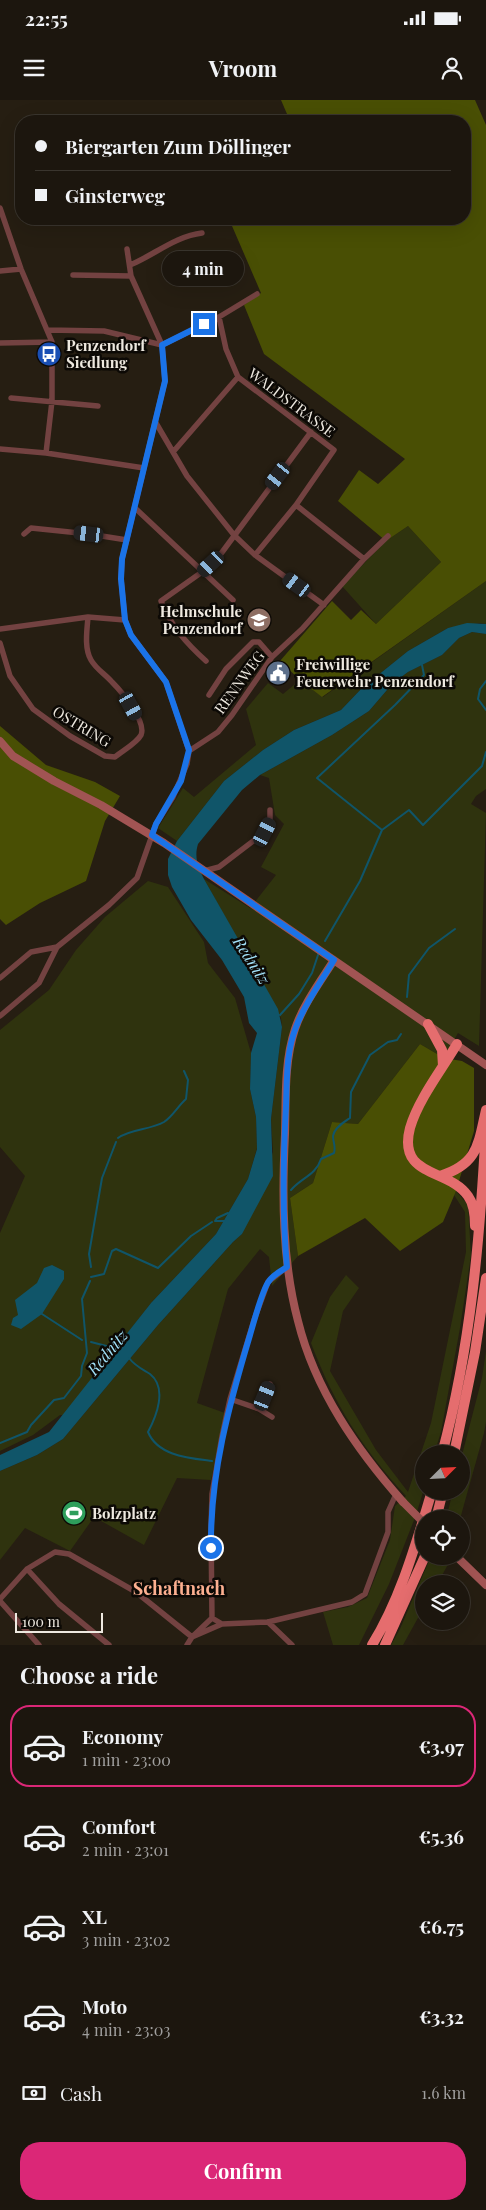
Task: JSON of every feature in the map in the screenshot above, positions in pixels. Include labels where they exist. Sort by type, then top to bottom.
[{"type":"highway","points":[[428,1024],[442,1050],[443,1066]]},
{"type":"highway","points":[[457,1044],[418,1109],[408,1139],[412,1157],[416,1164],[456,1184],[469,1197],[474,1214],[476,1273]]},
{"type":"highway","points":[[440,1176],[456,1171],[472,1158],[480,1138],[486,1110]]},
{"type":"highway","points":[[444,1445],[458,1387],[476,1273],[486,1126]]},
{"type":"highway","points":[[456,1445],[466,1401],[486,1278]]},
{"type":"highway","points":[[483,1302],[486,1290]]},
{"type":"highway","points":[[372,1645],[379,1634],[410,1562],[429,1500]]},
{"type":"highway","points":[[385,1645],[421,1565]]},
{"type":"street","points":[[0,208],[21,269],[52,342],[52,401],[46,453]]},
{"type":"street","points":[[130,265],[150,257],[188,235],[202,233]]},
{"type":"street","points":[[0,1016],[39,983],[57,947],[109,905],[137,878],[156,824],[181,781],[189,750],[166,682],[131,635],[125,620],[121,579],[127,540],[165,381],[162,345],[131,276],[127,249]]},
{"type":"street","points":[[0,271],[21,269]]},
{"type":"street","points":[[72,275],[131,276]]},
{"type":"street","points":[[48,330],[104,331],[162,345],[219,317],[257,294]]},
{"type":"street","name":"WALDSTRASSE","points":[[219,317],[226,349],[238,377],[334,450],[296,505]]},
{"type":"street","points":[[0,343],[52,342]]},
{"type":"street","points":[[172,452],[238,377]]},
{"type":"street","points":[[11,398],[98,406]]},
{"type":"street","points":[[156,423],[187,476],[234,535],[256,555],[324,605]]},
{"type":"street","points":[[206,661],[178,633],[169,620],[161,601],[202,572],[220,555],[312,432]]},
{"type":"street","points":[[0,449],[46,453],[144,468]]},
{"type":"street","points":[[256,555],[296,505],[364,559]]},
{"type":"street","points":[[135,508],[233,600]]},
{"type":"street","points":[[24,534],[31,528],[127,540]]},
{"type":"street","name":"RENNWEG","points":[[189,750],[218,732],[272,657],[324,605],[364,559],[388,536]]},
{"type":"street","points":[[0,629],[88,617],[125,620]]},
{"type":"street","name":"OSTRING","points":[[0,643],[10,676],[34,709],[70,736],[105,756],[115,757],[140,737],[142,724],[112,681],[91,660],[87,646],[88,617]]},
{"type":"street","points":[[209,695],[226,669],[252,642],[258,642],[272,657]]},
{"type":"street","points":[[0,741],[13,756],[152,835],[486,1065]]},
{"type":"street","points":[[202,869],[219,867],[265,832],[270,822],[270,810]]},
{"type":"street","points":[[0,978],[31,952],[57,947]]},
{"type":"street","points":[[334,960],[303,1010],[295,1028],[288,1060],[284,1145],[284,1239],[287,1267],[298,1322],[316,1370],[332,1405],[363,1455],[415,1514]]},
{"type":"street","points":[[187,1645],[192,1637],[212,1618],[210,1529],[212,1494],[230,1400],[254,1320],[268,1282],[287,1267]]},
{"type":"street","points":[[259,1409],[270,1384]]},
{"type":"street","points":[[230,1400],[259,1409],[272,1416]]},
{"type":"street","points":[[192,1637],[222,1624],[268,1622],[352,1602],[365,1594],[388,1532],[388,1512],[396,1494]]},
{"type":"street","points":[[39,1645],[0,1600],[28,1569],[55,1552],[69,1554],[136,1592],[192,1637]]},
{"type":"street","points":[[466,1565],[486,1584]]},
{"type":"street","points":[[28,1569],[58,1604],[108,1645]]},
{"type":"street","points":[[212,1618],[222,1624]]},
{"type":"street","points":[[268,1622],[292,1645]]},
{"type":"green space","points":[[281,100],[475,100],[486,125],[486,581],[322,697],[280,661],[332,601],[351,620],[361,610],[376,624],[441,562],[408,526],[386,541],[338,501],[359,470],[378,484],[405,459],[264,354],[244,305],[261,293],[232,225],[471,225],[471,115],[287,115]]},
{"type":"green space","points":[[408,526],[441,562],[376,624],[342,586],[386,541]]},
{"type":"green space","points":[[486,581],[486,624],[480,623],[448,628],[408,651],[362,688],[341,710],[294,730],[263,750],[224,781],[177,841],[158,828],[183,788],[194,797],[256,745],[246,709],[268,683],[283,694],[300,680],[323,697]]},
{"type":"green space","points":[[472,632],[486,634],[486,789],[476,796],[471,804],[486,813],[479,1046],[458,1033],[444,1058],[420,1044],[358,1124],[332,1122],[313,1183],[290,1198],[298,1256],[272,1286],[269,1257],[260,1249],[228,1289],[197,1403],[225,1413],[211,1480],[177,1478],[144,1545],[94,1517],[70,1551],[25,1528],[0,1560],[0,1471],[37,1455],[63,1439],[158,1325],[242,1234],[273,1152],[271,1119],[282,1027],[281,1018],[204,879],[250,908],[276,875],[261,867],[284,824],[275,815],[269,778],[260,775],[332,735],[369,711],[393,683],[408,672],[442,655],[459,638]]},
{"type":"green space","points":[[0,726],[46,765],[95,782],[120,796],[105,821],[86,881],[40,903],[6,925],[0,919]]},
{"type":"green space","points":[[148,881],[168,887],[204,942],[208,963],[235,998],[251,1053],[250,1089],[256,1117],[257,1148],[248,1179],[216,1234],[151,1303],[64,1415],[60,1415],[33,1435],[0,1451],[0,1233],[25,1176],[0,1147],[0,1030],[49,990],[76,950],[105,917]]},
{"type":"green space","points":[[420,1044],[444,1058],[462,1061],[474,1068],[474,1131],[456,1191],[443,1222],[400,1251],[365,1218],[298,1256],[290,1198],[313,1183],[332,1122],[358,1124]]},
{"type":"green space","points":[[456,1191],[468,1205],[471,1255],[441,1432],[437,1445],[424,1445],[431,1423],[466,1252],[465,1212],[454,1195]]},
{"type":"green space","points":[[346,1275],[359,1288],[343,1311],[330,1371],[376,1450],[408,1492],[415,1471],[415,1500],[421,1500],[418,1510],[415,1510],[415,1518],[389,1584],[359,1645],[333,1645],[323,1612],[348,1607],[367,1598],[390,1540],[395,1506],[406,1496],[363,1443],[351,1424],[329,1386],[311,1343],[330,1297]]},
{"type":"green space","points":[[486,1351],[486,1422],[470,1483],[470,1445],[465,1445],[482,1378]]},
{"type":"green space","points":[[451,1500],[465,1500],[463,1510],[448,1510]]},
{"type":"green space","points":[[427,1565],[448,1565],[442,1575],[423,1575]]},
{"type":"green space","points":[[415,1594],[415,1623],[403,1645],[391,1645]]},
{"type":"water","points":[[467,623],[486,624],[486,634],[472,632],[459,638],[442,655],[408,672],[393,683],[369,711],[332,735],[260,775],[242,790],[198,844],[198,866],[202,875],[278,1009],[282,1027],[271,1119],[273,1176],[242,1234],[158,1325],[63,1439],[37,1455],[0,1471],[0,1455],[49,1432],[151,1303],[216,1234],[248,1179],[257,1149],[256,1117],[250,1089],[251,1053],[257,1033],[249,1023],[244,997],[222,960],[191,920],[172,887],[168,875],[168,859],[177,841],[224,781],[263,750],[294,730],[341,710],[362,688],[408,651],[448,628]]},
{"type":"water","points":[[52,1265],[64,1271],[64,1279],[42,1314],[21,1329],[11,1325],[13,1318],[18,1315],[15,1300],[37,1283],[44,1268]]},
{"type":"waterway","points":[[382,830],[317,778],[395,705],[424,675],[422,665]]},
{"type":"waterway","points":[[486,681],[480,689],[478,699],[486,710]]},
{"type":"waterway","points":[[325,941],[360,881],[382,830],[409,810],[423,825],[482,766],[486,752]]},
{"type":"waterway","points":[[407,997],[409,975],[429,948],[455,929]]},
{"type":"waterway","points":[[280,1015],[299,994],[312,973],[319,952]]},
{"type":"waterway","points":[[291,1190],[316,1169],[321,1159],[334,1153],[333,1136],[335,1130],[350,1118],[351,1092],[370,1055],[388,1042],[397,1040],[401,1034]]},
{"type":"waterway","points":[[118,1138],[128,1133],[158,1125],[170,1117],[186,1099],[188,1080],[184,1071]]},
{"type":"waterway","points":[[91,1267],[89,1254],[102,1178],[116,1142]]},
{"type":"waterway","points":[[215,1221],[217,1218],[228,1213]]},
{"type":"waterway","points":[[215,1221],[225,1221]]},
{"type":"waterway","points":[[91,1277],[104,1274],[112,1251],[116,1249],[158,1268],[191,1236],[212,1222]]},
{"type":"waterway","name":"Rednitz","points":[[0,1443],[27,1432],[54,1400],[64,1398],[81,1376],[82,1366],[87,1353],[82,1299],[90,1281]]},
{"type":"waterway","points":[[42,1314],[82,1340]]},
{"type":"waterway","name":"Rednitz","points":[[91,1342],[118,1349]]},
{"type":"waterway","points":[[129,1358],[150,1374],[158,1387],[159,1403],[148,1432],[153,1440],[159,1446],[175,1454],[212,1461]]},
{"type":"place","name":"Penzendorf Siedlung","points":[[49,354]]},
{"type":"place","name":"Helmschule Penzendorf","points":[[259,620]]},
{"type":"place","name":"Freiwillige Feuerwehr Penzendorf","points":[[278,673]]},
{"type":"place","name":"Bolzplatz","points":[[74,1513]]},
{"type":"district","name":"Schaftnach","points":[[179,1588]]},
{"type":"route","points":[[204,324],[162,345],[165,381],[122,559],[121,579],[125,620],[131,635],[166,682],[189,750],[187,764],[181,781],[156,824],[152,835],[334,960],[303,1010],[295,1028],[291,1044],[288,1060],[284,1145],[284,1239],[287,1267],[268,1282],[254,1320],[230,1400],[212,1494],[211,1548]]}]
